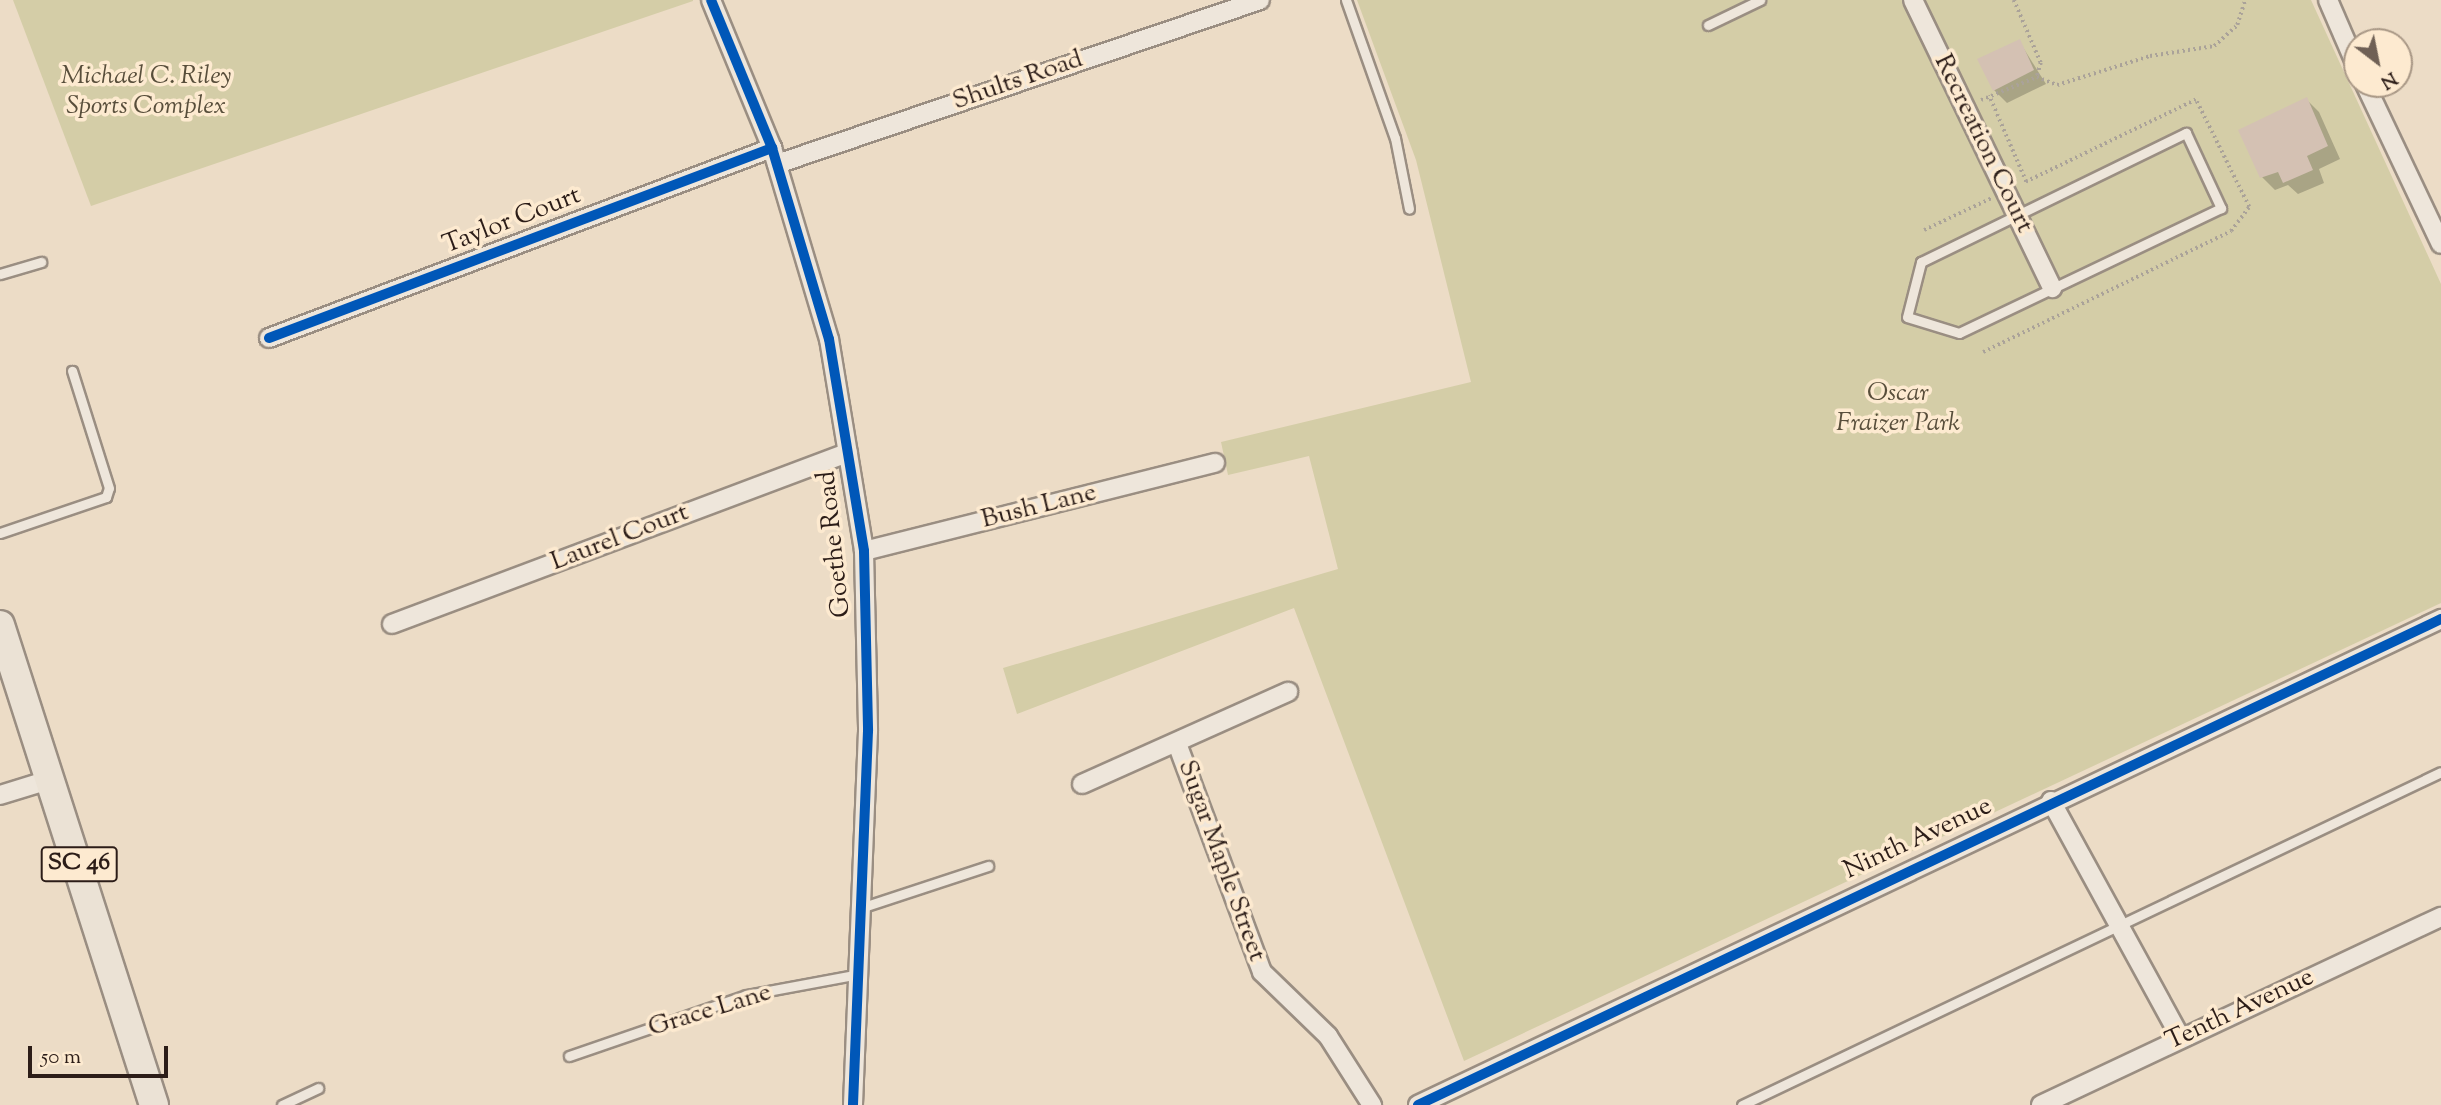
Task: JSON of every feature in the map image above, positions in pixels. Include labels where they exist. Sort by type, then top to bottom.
[{"type":"main road","name":"SC 46","points":[[0,625],[52,779],[154,1105]]},
{"type":"street","name":"Goethe Road","points":[[711,0],[774,156],[829,340],[864,551],[868,731],[854,975],[853,1105]]},
{"type":"street","name":"Shults Road","points":[[774,156],[1260,0]]},
{"type":"street","name":"Recreation Court","points":[[1913,0],[2052,288]]},
{"type":"street","points":[[2328,0],[2343,35]]},
{"type":"street","points":[[2372,98],[2441,244]]},
{"type":"street","name":"Taylor Court","points":[[269,338],[774,156]]},
{"type":"street","name":"Laurel Court","points":[[392,624],[848,453]]},
{"type":"street","name":"Bush Lane","points":[[864,551],[1215,463]]},
{"type":"street","name":"Ninth Avenue","points":[[1418,1105],[2051,801],[2441,619]]},
{"type":"street","points":[[1082,784],[1178,746],[1288,692]]},
{"type":"street","name":"Sugar Maple Street","points":[[1178,746],[1262,972],[1328,1036],[1372,1105]]},
{"type":"street","points":[[0,795],[52,779]]},
{"type":"street","points":[[2051,801],[2180,1037]]},
{"type":"street","name":"Tenth Avenue","points":[[2041,1105],[2180,1037],[2441,917]]},
{"type":"lane","points":[[1346,0],[1395,138],[1409,209]]},
{"type":"lane","points":[[1707,25],[1760,0]]},
{"type":"lane","points":[[2186,133],[2221,208],[2052,288],[1959,332],[1907,317],[1921,262],[2186,133]]},
{"type":"lane","points":[[0,274],[41,262]]},
{"type":"lane","points":[[0,533],[106,497],[109,488],[72,371]]},
{"type":"lane","points":[[1742,1105],[2441,772]]},
{"type":"lane","points":[[858,909],[989,866]]},
{"type":"lane","name":"Grace Lane","points":[[569,1056],[746,995],[854,975]]},
{"type":"lane","points":[[282,1105],[318,1088]]},
{"type":"path","points":[[2014,0],[2041,62],[2037,78]]},
{"type":"path","points":[[1965,107],[2037,78],[2057,85],[2150,56],[2214,46],[2237,26],[2245,0]]},
{"type":"path","points":[[1989,96],[2026,182]]},
{"type":"path","points":[[1924,230],[2196,100],[2249,207],[2231,231],[1983,352]]},
{"type":"green space","name":"Michael C. Riley Sports Complex","points":[[13,0],[693,0],[693,1],[91,206]]},
{"type":"green space","name":"Oscar Fraizer Park","points":[[1357,0],[2311,0],[2343,70],[2343,98],[2356,98],[2441,284],[2441,603],[1464,1061],[1294,608],[1017,714],[1003,668],[1338,569],[1309,456],[1228,475],[1221,442],[1471,382],[1416,160]]},
{"type":"building","points":[[2020,39],[2034,70],[1993,91],[1977,59]]},
{"type":"building","points":[[2307,97],[2328,146],[2307,156],[2313,170],[2283,183],[2278,172],[2260,178],[2238,130]]},
{"type":"cycle path","points":[[711,0],[772,148],[829,339],[864,551],[868,731],[853,1105]]},
{"type":"cycle path","points":[[269,338],[772,148]]},
{"type":"cycle path","points":[[1418,1105],[2441,619]]}]
